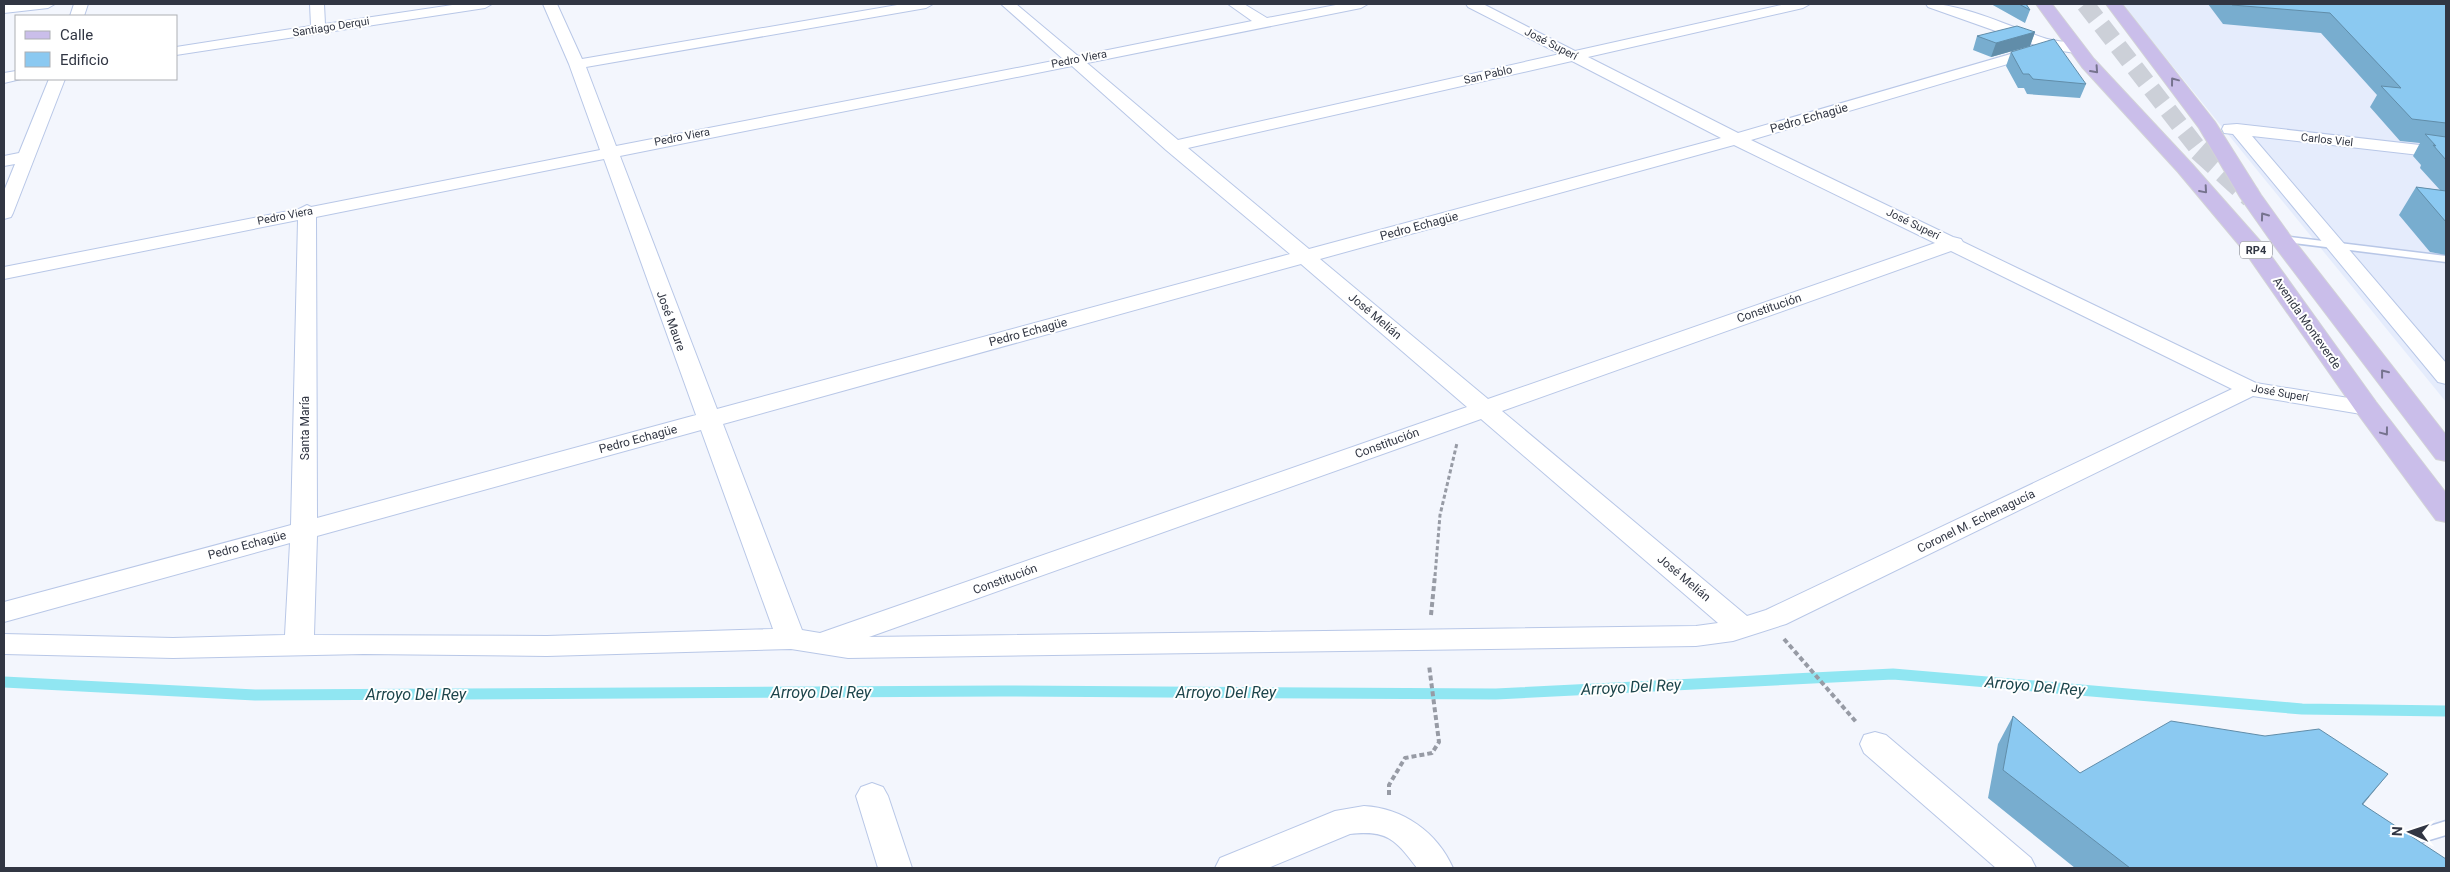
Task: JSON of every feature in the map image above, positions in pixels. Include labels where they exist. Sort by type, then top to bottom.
[{"type":"main road","name":"Avenida Monteverde","points":[[2044,4],[2076,49],[2253,247],[2367,408],[2446,513]]},
{"type":"main road","name":"RP4","points":[[2114,4],[2208,126],[2250,197],[2281,239],[2446,453]]},
{"type":"street","points":[[4,10],[48,4]]},
{"type":"street","points":[[317,4],[318,29]]},
{"type":"street","name":"Santiago Derqui","points":[[178,51],[486,4]]},
{"type":"street","name":"José Maure","points":[[550,4],[577,64],[608,152],[791,639]]},
{"type":"street","points":[[577,64],[926,4]]},
{"type":"street","name":"José Melián","points":[[1008,4],[1304,257],[1473,412],[1742,628]]},
{"type":"street","points":[[1235,4],[1264,23]]},
{"type":"street","name":"Pedro Viera","points":[[4,273],[1361,4]]},
{"type":"street","name":"José Superí","points":[[1473,4],[1736,139],[1954,243],[2250,389],[2367,408]]},
{"type":"street","name":"San Pablo","points":[[1172,146],[1803,4]]},
{"type":"street","points":[[1933,4],[2051,46],[2076,49]]},
{"type":"street","name":"Pedro Echagüe","points":[[4,612],[1736,139],[2051,46]]},
{"type":"street","points":[[4,213],[57,80]]},
{"type":"street","name":"Carlos Viel","points":[[2208,126],[2446,153]]},
{"type":"street","points":[[2237,130],[2446,377]]},
{"type":"street","points":[[4,161],[26,157]]},
{"type":"street","name":"Santa María","points":[[299,645],[304,530],[307,212]]},
{"type":"street","name":"Constitución","points":[[820,643],[1954,243]]},
{"type":"street","name":"Coronel M. Echenagucía","points":[[4,644],[173,648],[299,645],[546,646],[791,639],[848,648],[1429,638],[1696,636],[1742,628],[1776,617],[2250,389]]},
{"type":"street","points":[[1875,744],[2018,868]]},
{"type":"street","points":[[872,796],[895,868]]},
{"type":"street","points":[[1232,868],[1347,821],[1365,818],[1387,821],[1404,830],[1436,868]]},
{"type":"lane","points":[[2281,239],[2446,259]]},
{"type":"lane","points":[[2398,856],[2407,840],[2446,828]]},
{"type":"path","points":[[1387,821],[1389,784],[1405,758],[1432,753],[1439,742],[1427,652],[1440,515],[1473,412]]},
{"type":"path","points":[[1801,660],[1875,744]]},
{"type":"shaded area","points":[[2122,4],[2446,4],[2446,402]]},
{"type":"building","points":[[2019,4],[2026,4],[2030,10]]},
{"type":"building","points":[[2231,4],[2446,4],[2446,123],[2412,119],[2381,86],[2401,88],[2330,13]]},
{"type":"building","points":[[2017,26],[2035,32],[1996,43],[1977,36]]},
{"type":"building","points":[[2054,39],[2086,84],[2033,79],[2029,74],[2023,74],[2011,52]]},
{"type":"building","points":[[2425,134],[2446,137],[2446,160],[2433,145],[2436,146]]},
{"type":"building","points":[[2416,187],[2446,191],[2446,222]]},
{"type":"building","points":[[2013,716],[2080,773],[2171,721],[2265,736],[2319,729],[2388,774],[2362,804],[2446,859],[2446,868],[2130,868],[2003,770]]},
{"type":"waterway","name":"Arroyo Del Rey","points":[[4,682],[255,695],[999,691],[1496,694],[1893,674],[2302,709],[2446,711]]},
{"type":"tunnel","points":[[2085,4],[2200,151]]},
{"type":"tunnel","points":[[2200,151],[2251,197]]}]
